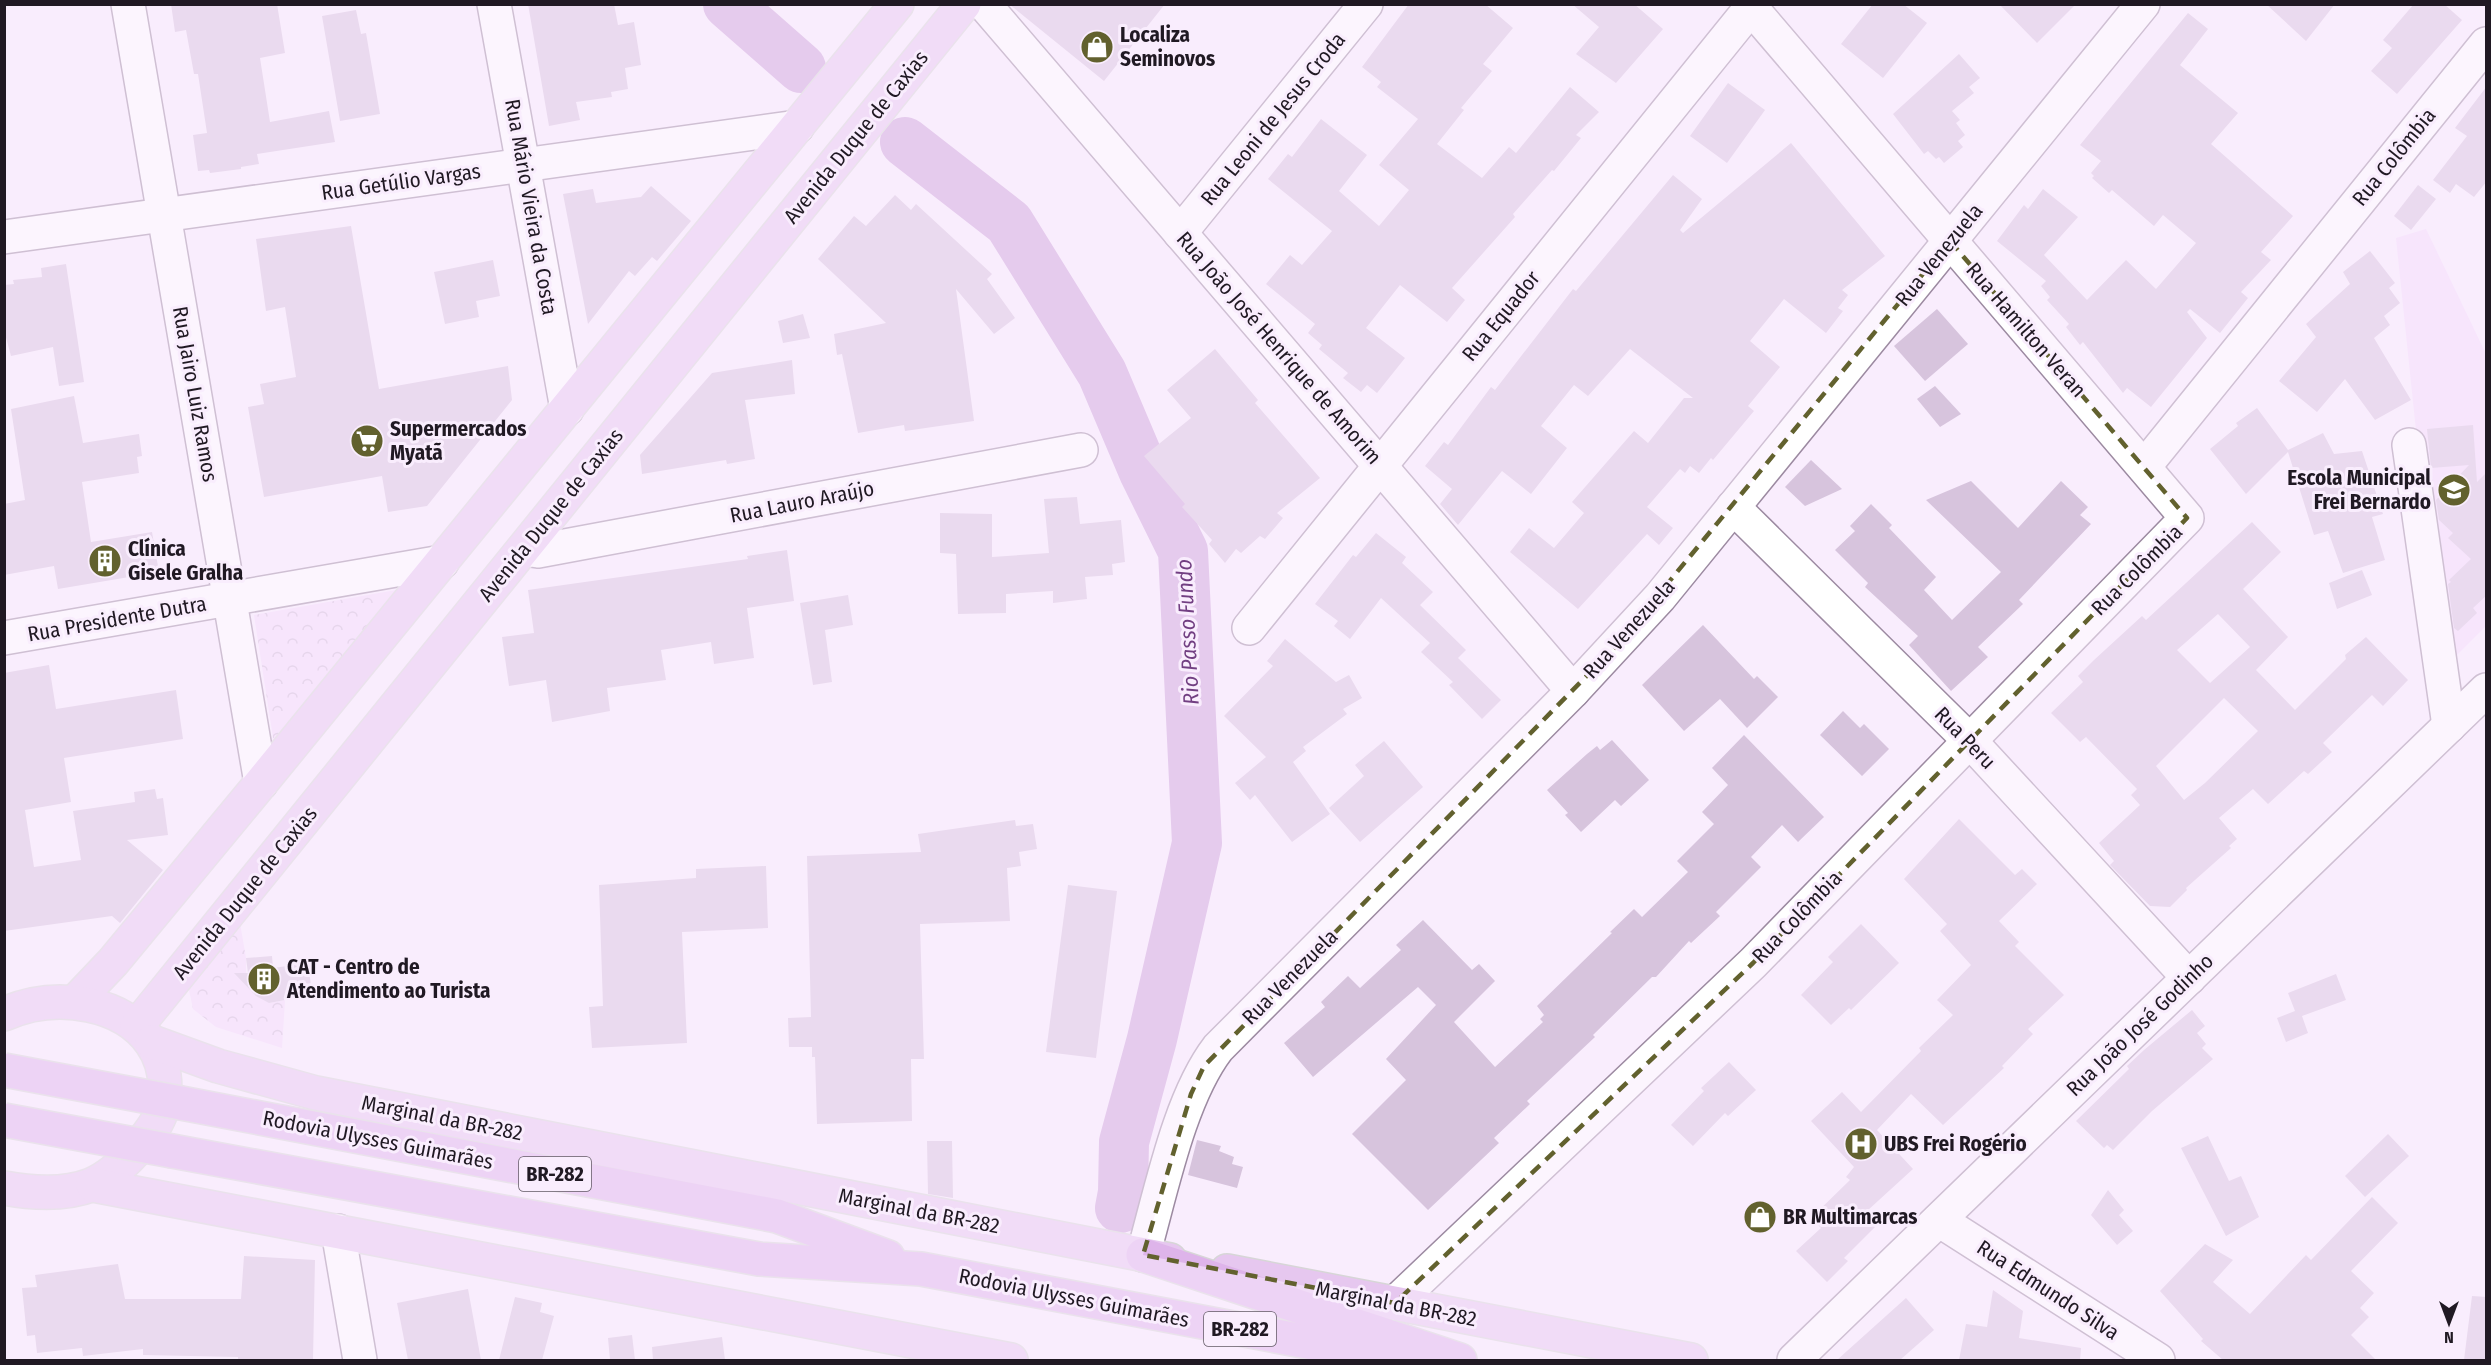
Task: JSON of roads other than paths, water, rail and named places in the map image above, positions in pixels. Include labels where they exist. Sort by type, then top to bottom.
[{"type":"highway","name":"Rodovia Ulysses Guimarães","points":[[4,1070],[777,1216],[921,1269]]},
{"type":"highway","name":"Rodovia Ulysses Guimarães","points":[[4,1120],[759,1259],[921,1269],[1403,1360]]},
{"type":"highway","points":[[1143,1255],[1460,1360]]},
{"type":"main road","points":[[75,1002],[95,982],[261,783],[897,4]]},
{"type":"main road","name":"Avenida Duque de Caxias","points":[[145,1034],[524,549],[964,4]]},
{"type":"main road","name":"Marginal da BR-282","points":[[4,1014],[19,1007],[48,1002],[75,1002],[111,1009],[145,1034],[218,1066],[316,1093],[1691,1360]]},
{"type":"main road","points":[[9,1193],[76,1190],[93,1185],[124,1163],[160,1115],[165,1072],[145,1034]]},
{"type":"main road","points":[[93,1185],[995,1359]]},
{"type":"street","name":"Rua Jairo Luiz Ramos","points":[[128,4],[261,783]]},
{"type":"street","name":"Rua Mário Vieira da Costa","points":[[494,4],[567,409]]},
{"type":"street","name":"Rua João José Henrique de Amorim","points":[[984,4],[1573,691]]},
{"type":"street","name":"Rua Leoni de Jesus Croda","points":[[1180,233],[1366,4]]},
{"type":"street","name":"Rua Venezuela","points":[[1143,1255],[1191,1094],[1204,1066],[1218,1048],[1573,691],[1659,597],[2143,4]]},
{"type":"street","name":"Rua Hamilton Veran","points":[[1751,6],[2187,518]]},
{"type":"street","name":"Rua Equador","points":[[1249,628],[1751,6]]},
{"type":"street","name":"Rua Colômbia","points":[[2144,467],[2487,44]]},
{"type":"street","name":"Rua Getúlio Vargas","points":[[4,237],[797,127]]},
{"type":"street","points":[[2409,445],[2449,726]]},
{"type":"street","name":"Rua Lauro Araújo","points":[[524,549],[538,551],[1080,450]]},
{"type":"street","name":"Rua Peru","points":[[1733,507],[1969,740],[2189,978]]},
{"type":"street","name":"Rua Colômbia","points":[[1395,1304],[1753,963],[2187,518]]},
{"type":"street","name":"Rua Presidente Dutra","points":[[4,638],[442,562]]},
{"type":"street","name":"Rua João José Godinho","points":[[1794,1360],[2487,690]]},
{"type":"street","name":"Rua Edmundo Silva","points":[[1939,1220],[2158,1360]]},
{"type":"street","points":[[338,1231],[360,1360]]},
{"type":"waterway","name":"Rio Passo Fundo","points":[[728,4],[801,68]]},
{"type":"waterway","name":"Rio Passo Fundo","points":[[905,142],[1009,223],[1102,373],[1144,472],[1183,551],[1197,843],[1152,1039],[1124,1142],[1123,1192],[1120,1208]]},
{"type":"place","name":"Localiza Seminovos","points":[[1097,47]]},
{"type":"place","name":"Supermercados Myatã","points":[[367,441]]},
{"type":"place","name":"Escola Municipal Frei Bernardo","points":[[2454,490]]},
{"type":"place","name":"Clínica Gisele Gralha","points":[[105,561]]},
{"type":"place","name":"CAT - Centro de Atendimento ao Turista","points":[[264,979]]},
{"type":"place","name":"UBS Frei Rogério","points":[[1861,1144]]},
{"type":"place","name":"BR Multimarcas","points":[[1760,1217]]}]
